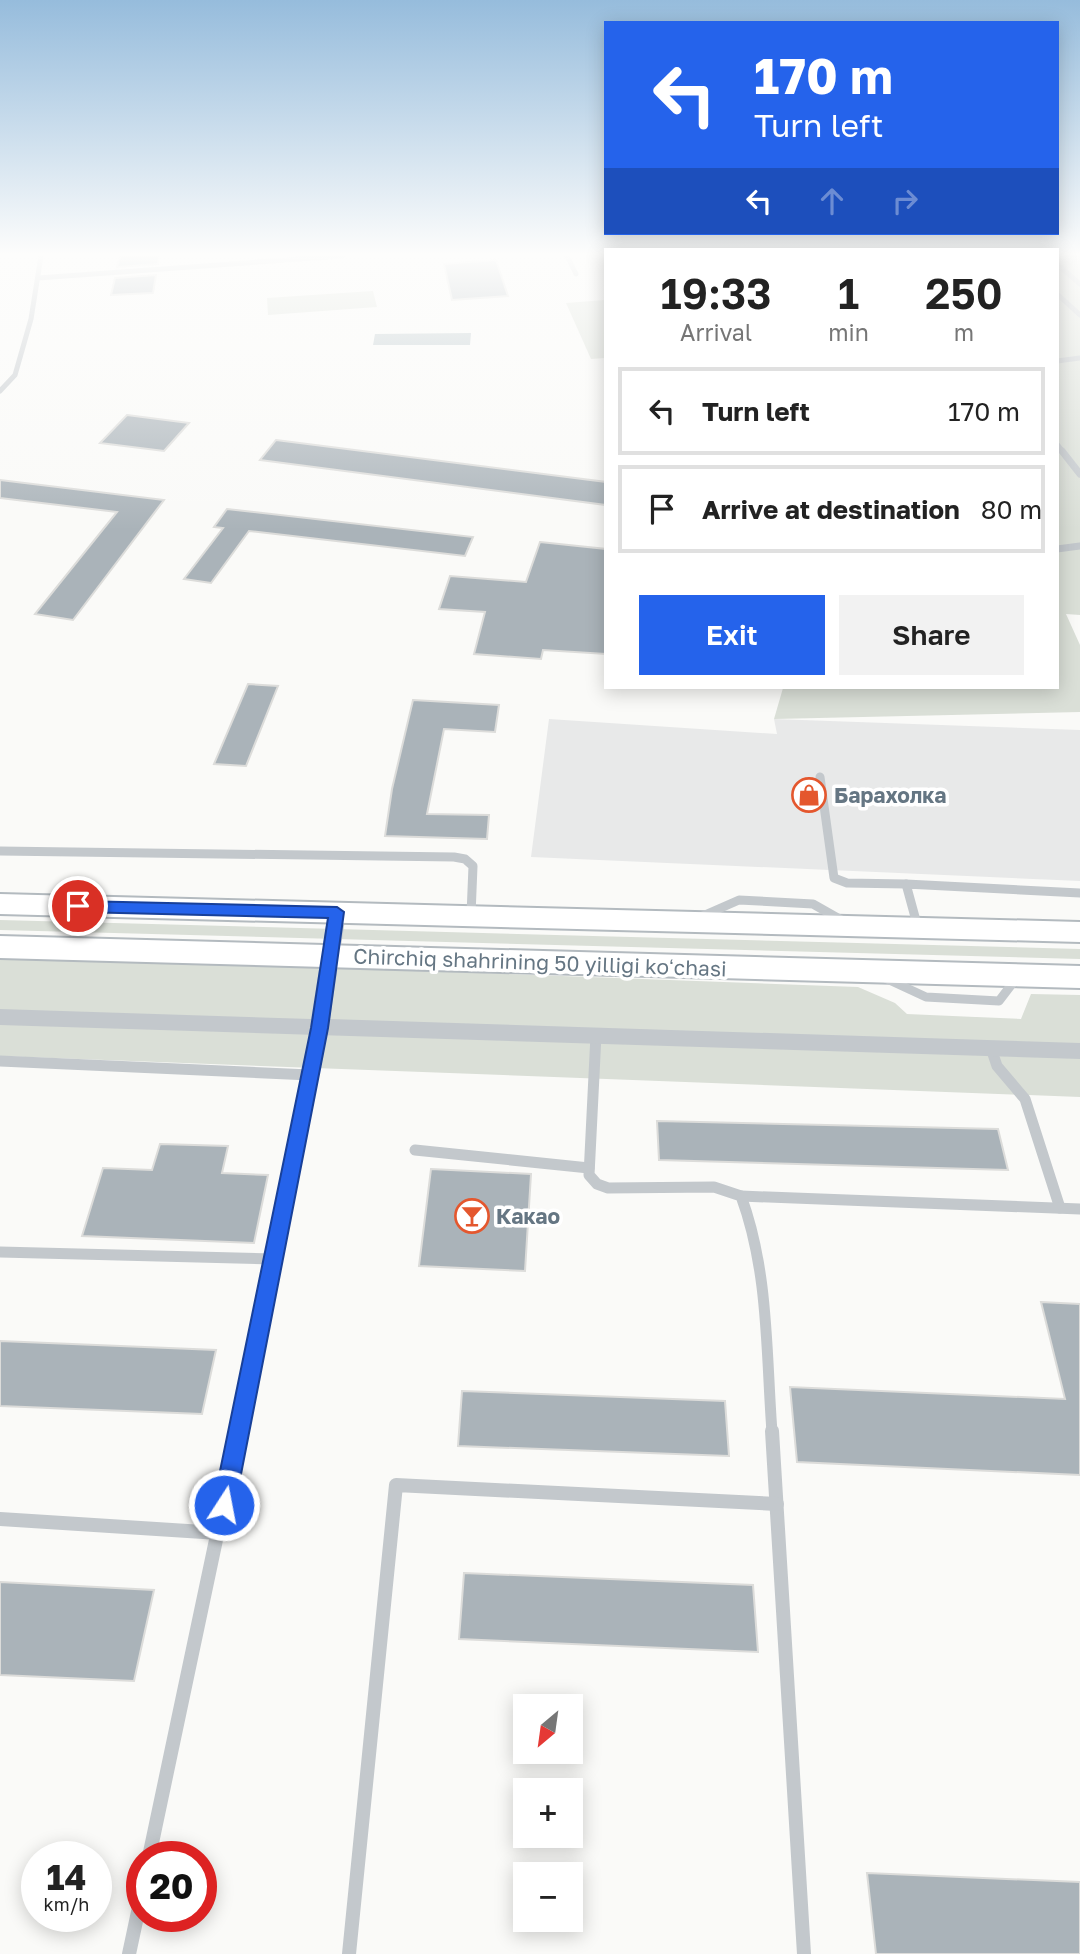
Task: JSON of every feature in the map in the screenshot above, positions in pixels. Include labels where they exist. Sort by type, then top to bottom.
[{"type":"main road","name":"Chirchiq shahrining 50 yilligi koʻchasi","points":[[0,904],[1080,932]]},
{"type":"main road","name":"Chirchiq shahrining 50 yilligi koʻchasi","points":[[0,947],[1080,977]]},
{"type":"street","points":[[319,1028],[337,912]]},
{"type":"street","points":[[0,1017],[1080,1051]]},
{"type":"lane","points":[[0,391],[15,375],[22,347]]},
{"type":"lane","points":[[1059,361],[1080,358]]},
{"type":"lane","points":[[1059,447],[1080,474]]},
{"type":"lane","points":[[1059,549],[1080,546]]},
{"type":"lane","points":[[820,777],[834,878],[847,883],[1080,893]]},
{"type":"lane","points":[[0,851],[454,857],[465,859],[473,866],[471,915]]},
{"type":"lane","points":[[906,884],[918,928]]},
{"type":"lane","points":[[152,1841],[219,1533],[319,1028]]},
{"type":"lane","points":[[596,1035],[589,1175],[597,1184],[608,1188],[713,1187],[741,1196],[1080,1209]]},
{"type":"lane","points":[[991,1048],[997,1066],[1025,1099],[1060,1208]]},
{"type":"lane","points":[[0,1061],[310,1075]]},
{"type":"lane","points":[[415,1150],[589,1168]]},
{"type":"lane","points":[[741,1196],[750,1216],[760,1271],[804,1954]]},
{"type":"lane","points":[[0,1252],[273,1259]]},
{"type":"lane","points":[[349,1954],[396,1485],[777,1504]]},
{"type":"lane","points":[[0,1519],[219,1533]]},
{"type":"lane","points":[[129,1954],[134,1932]]},
{"type":"shaded area","points":[[586,347],[604,347],[604,358],[591,359]]},
{"type":"shaded area","points":[[1059,347],[1080,347],[1080,615],[1066,614],[1080,645],[1080,712],[774,719],[783,689],[1059,689]]},
{"type":"shaded area","name":"Барахолка","points":[[549,719],[777,734],[774,719],[1080,730],[1080,881],[531,857]]},
{"type":"shaded area","points":[[0,920],[1080,949],[1080,959],[0,930]]},
{"type":"shaded area","points":[[0,955],[858,987],[895,1003],[907,1014],[1021,1019],[1031,994],[1080,995],[1080,1097],[0,1056]]},
{"type":"building","points":[[127,415],[189,423],[164,451],[100,443]]},
{"type":"building","points":[[276,440],[604,482],[604,505],[260,460]]},
{"type":"building","points":[[0,480],[164,500],[73,620],[35,614],[117,512],[0,498]]},
{"type":"building","points":[[227,509],[473,537],[465,556],[249,531],[211,583],[184,579],[223,528],[214,527]]},
{"type":"building","points":[[540,542],[604,549],[604,654],[543,650],[541,659],[474,654],[485,612],[439,609],[450,576],[526,582]]},
{"type":"building","points":[[248,684],[278,686],[246,766],[214,764]]},
{"type":"building","points":[[413,700],[499,705],[495,732],[444,729],[427,814],[489,815],[487,839],[385,836],[392,789]]},
{"type":"building","points":[[657,1121],[998,1129],[1008,1170],[659,1160]]},
{"type":"building","points":[[160,1144],[228,1146],[222,1173],[268,1175],[254,1243],[82,1236],[103,1168],[152,1170]]},
{"type":"building","points":[[431,1169],[531,1174],[525,1271],[419,1266]]},
{"type":"building","points":[[1041,1302],[1080,1304],[1080,1475],[797,1462],[790,1387],[1065,1399]]},
{"type":"building","points":[[0,1341],[216,1350],[202,1414],[0,1406]]},
{"type":"building","points":[[462,1391],[725,1401],[729,1456],[458,1446]]},
{"type":"building","points":[[464,1573],[753,1585],[758,1652],[459,1639]]},
{"type":"building","points":[[0,1582],[154,1590],[134,1681],[0,1675]]},
{"type":"building","points":[[867,1873],[1080,1882],[1080,1954],[876,1954]]},
{"type":"place","name":"Барахолка","points":[[809,795]]},
{"type":"place","name":"Какао","points":[[472,1216]]},
{"type":"route","points":[[78,906],[337,912],[319,1028],[224,1505]]}]
